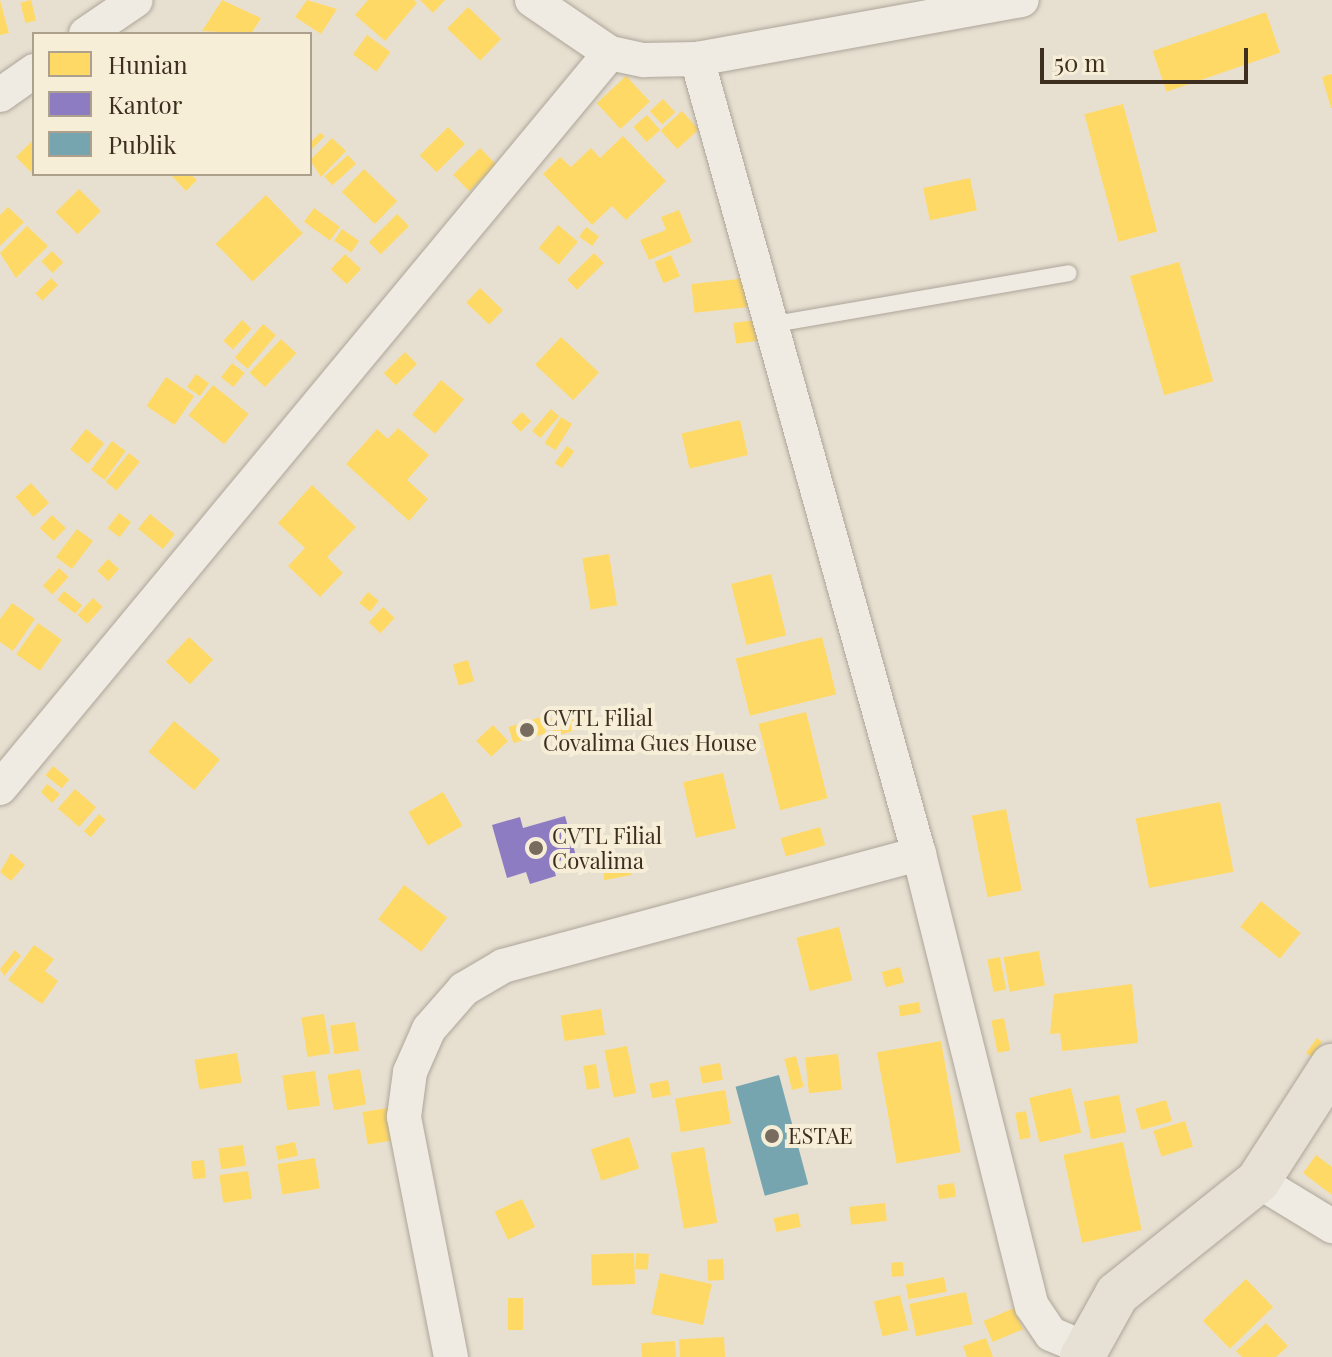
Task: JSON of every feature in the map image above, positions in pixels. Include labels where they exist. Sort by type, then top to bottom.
[{"type":"main road","points":[[1084,1353],[1117,1294],[1258,1181],[1332,1066]]},
{"type":"street","points":[[89,32],[136,0]]},
{"type":"street","points":[[532,0],[610,53],[697,59],[1022,0]]},
{"type":"street","points":[[0,788],[610,53]]},
{"type":"street","points":[[697,59],[919,854],[1032,1306],[1051,1334],[1084,1353]]},
{"type":"street","points":[[0,95],[32,72]]},
{"type":"street","points":[[451,1357],[404,1117],[410,1072],[429,1029],[464,989],[503,966],[919,854]]},
{"type":"street","points":[[1258,1181],[1332,1226]]},
{"type":"lane","points":[[769,325],[1069,273]]},
{"type":"building: Hunian","points":[[0,0],[9,33],[0,35]]},
{"type":"building: Hunian","points":[[31,0],[36,20],[25,23],[20,3]]},
{"type":"building: Hunian","points":[[222,0],[261,18],[252,32],[202,31]]},
{"type":"building: Hunian","points":[[307,0],[337,9],[321,34],[295,17]]},
{"type":"building: Hunian","points":[[368,0],[414,0],[417,3],[385,41],[355,15]]},
{"type":"building: Hunian","points":[[420,0],[445,0],[433,13]]},
{"type":"building: Hunian","points":[[468,7],[501,39],[480,61],[447,29]]},
{"type":"building: Hunian","points":[[1266,12],[1280,53],[1167,92],[1153,51]]},
{"type":"building: Hunian","points":[[367,35],[390,52],[376,71],[353,54]]},
{"type":"building: Hunian","points":[[1332,74],[1332,108],[1331,108],[1322,77]]},
{"type":"building: Hunian","points":[[626,76],[650,102],[621,129],[597,103]]},
{"type":"building: Hunian","points":[[663,99],[675,112],[662,124],[650,111]]},
{"type":"building: Hunian","points":[[1123,104],[1157,232],[1119,242],[1084,114]]},
{"type":"building: Hunian","points":[[682,111],[699,130],[677,149],[660,130]]},
{"type":"building: Hunian","points":[[647,115],[660,130],[647,142],[633,127]]},
{"type":"building: Hunian","points":[[448,127],[465,144],[437,172],[420,155]]},
{"type":"building: Hunian","points":[[320,133],[325,136],[312,149],[312,141]]},
{"type":"building: Hunian","points":[[623,136],[666,181],[626,220],[612,206],[592,225],[543,174],[560,157],[571,167],[591,148],[600,158]]},
{"type":"building: Hunian","points":[[332,138],[346,151],[321,177],[312,158]]},
{"type":"building: Hunian","points":[[32,141],[32,173],[16,157]]},
{"type":"building: Hunian","points":[[480,148],[496,164],[469,191],[453,175]]},
{"type":"building: Hunian","points":[[348,155],[356,164],[332,185],[324,176]]},
{"type":"building: Hunian","points":[[364,169],[397,201],[375,224],[342,192]]},
{"type":"building: Hunian","points":[[172,176],[192,176],[197,180],[186,191]]},
{"type":"building: Hunian","points":[[970,178],[977,210],[930,220],[923,188]]},
{"type":"building: Hunian","points":[[79,189],[101,211],[78,234],[56,212]]},
{"type":"building: Hunian","points":[[266,195],[303,233],[252,282],[216,244]]},
{"type":"building: Hunian","points":[[8,207],[24,222],[0,246],[0,215]]},
{"type":"building: Hunian","points":[[314,208],[340,227],[330,241],[304,222]]},
{"type":"building: Hunian","points":[[679,210],[692,242],[649,260],[640,240],[666,230],[661,217]]},
{"type":"building: Hunian","points":[[397,214],[409,226],[381,254],[369,242]]},
{"type":"building: Hunian","points":[[558,225],[578,242],[559,265],[539,248]]},
{"type":"building: Hunian","points":[[27,226],[48,246],[16,278],[0,253]]},
{"type":"building: Hunian","points":[[586,227],[599,236],[592,246],[579,237]]},
{"type":"building: Hunian","points":[[342,229],[359,241],[351,253],[334,240]]},
{"type":"building: Hunian","points":[[52,251],[63,262],[53,273],[41,262]]},
{"type":"building: Hunian","points":[[594,253],[604,263],[577,290],[567,280]]},
{"type":"building: Hunian","points":[[345,254],[361,269],[347,284],[331,269]]},
{"type":"building: Hunian","points":[[671,255],[680,276],[663,283],[654,262]]},
{"type":"building: Hunian","points":[[1179,262],[1213,381],[1164,395],[1130,276]]},
{"type":"building: Hunian","points":[[51,278],[58,285],[43,301],[35,294]]},
{"type":"building: Hunian","points":[[748,278],[751,307],[694,313],[691,284]]},
{"type":"building: Hunian","points":[[480,288],[503,310],[489,325],[466,302]]},
{"type":"building: Hunian","points":[[242,320],[252,329],[233,350],[223,341]]},
{"type":"building: Hunian","points":[[755,320],[758,341],[736,344],[733,323]]},
{"type":"building: Hunian","points":[[263,324],[276,335],[248,369],[235,358]]},
{"type":"building: Hunian","points":[[561,337],[599,372],[573,400],[535,365]]},
{"type":"building: Hunian","points":[[281,339],[296,353],[265,387],[250,373]]},
{"type":"building: Hunian","points":[[405,352],[417,364],[396,385],[384,373]]},
{"type":"building: Hunian","points":[[232,363],[245,373],[234,387],[221,377]]},
{"type":"building: Hunian","points":[[196,374],[209,383],[200,396],[187,387]]},
{"type":"building: Hunian","points":[[166,377],[194,396],[175,425],[146,406]]},
{"type":"building: Hunian","points":[[441,380],[464,399],[435,434],[412,414]]},
{"type":"building: Hunian","points":[[213,385],[249,414],[224,444],[188,415]]},
{"type":"building: Hunian","points":[[551,409],[559,416],[540,438],[532,431]]},
{"type":"building: Hunian","points":[[522,412],[531,421],[521,432],[511,423]]},
{"type":"building: Hunian","points":[[561,417],[572,424],[556,450],[545,443]]},
{"type":"building: Hunian","points":[[740,420],[748,455],[690,469],[682,433]]},
{"type":"building: Hunian","points":[[398,428],[429,455],[407,480],[428,499],[409,521],[346,464],[377,429],[388,439]]},
{"type":"building: Hunian","points":[[86,429],[104,443],[88,464],[70,449]]},
{"type":"building: Hunian","points":[[112,441],[126,451],[105,480],[91,470]]},
{"type":"building: Hunian","points":[[567,446],[574,451],[562,468],[555,463]]},
{"type":"building: Hunian","points":[[129,453],[140,462],[117,491],[106,482]]},
{"type":"building: Hunian","points":[[31,483],[49,503],[33,517],[15,497]]},
{"type":"building: Hunian","points":[[312,485],[356,527],[327,557],[343,573],[320,597],[288,566],[305,548],[278,523]]},
{"type":"building: Hunian","points":[[119,513],[131,522],[120,537],[108,528]]},
{"type":"building: Hunian","points":[[150,514],[175,534],[163,549],[138,529]]},
{"type":"building: Hunian","points":[[52,515],[66,528],[54,541],[40,528]]},
{"type":"building: Hunian","points":[[77,529],[93,541],[72,569],[56,557]]},
{"type":"building: Hunian","points":[[609,554],[617,605],[590,610],[582,558]]},
{"type":"building: Hunian","points":[[108,559],[119,569],[108,581],[97,571]]},
{"type":"building: Hunian","points":[[59,568],[69,577],[53,595],[43,586]]},
{"type":"building: Hunian","points":[[771,574],[786,635],[746,645],[731,584]]},
{"type":"building: Hunian","points":[[64,591],[82,605],[75,614],[57,600]]},
{"type":"building: Hunian","points":[[368,592],[379,601],[370,612],[359,603]]},
{"type":"building: Hunian","points":[[93,598],[103,607],[87,624],[78,615]]},
{"type":"building: Hunian","points":[[12,603],[35,619],[13,651],[0,642],[0,619]]},
{"type":"building: Hunian","points":[[383,607],[395,618],[380,633],[369,622]]},
{"type":"building: Hunian","points":[[38,623],[62,640],[40,671],[16,654]]},
{"type":"building: Hunian","points":[[189,637],[213,660],[190,684],[166,662]]},
{"type":"building: Hunian","points":[[822,637],[836,694],[750,716],[736,659]]},
{"type":"building: Hunian","points":[[468,660],[474,681],[459,686],[453,664]]},
{"type":"building: Hunian","name":"CVTL Filial Covalima Gues House","points":[[584,709],[589,726],[554,736],[549,719]]},
{"type":"building: Hunian","points":[[806,712],[828,798],[780,810],[758,724]]},
{"type":"building: Hunian","name":"CVTL Filial Covalima Gues House","points":[[541,717],[546,733],[513,743],[508,727]]},
{"type":"building: Hunian","points":[[174,721],[220,760],[194,790],[148,752]]},
{"type":"building: Hunian","points":[[493,725],[508,741],[491,757],[476,741]]},
{"type":"building: Hunian","points":[[53,766],[69,779],[62,789],[45,775]]},
{"type":"building: Hunian","points":[[723,773],[736,829],[696,838],[683,782]]},
{"type":"building: Hunian","points":[[47,784],[60,794],[52,803],[41,792]]},
{"type":"building: Hunian","points":[[75,789],[96,807],[79,827],[58,809]]},
{"type":"building: Hunian","points":[[443,792],[462,826],[428,846],[408,812]]},
{"type":"building: Hunian","points":[[1220,802],[1234,872],[1149,888],[1136,818]]},
{"type":"building: Hunian","points":[[1006,809],[1022,890],[987,897],[972,816]]},
{"type":"building: Hunian","points":[[99,814],[106,820],[91,837],[84,831]]},
{"type":"building: Hunian","points":[[820,827],[825,845],[786,857],[781,838]]},
{"type":"building: Hunian","points":[[11,853],[25,865],[11,881],[0,872]]},
{"type":"building: Hunian","points":[[630,865],[632,875],[604,880],[603,870]]},
{"type":"building: Hunian","points":[[404,885],[447,917],[421,952],[378,919]]},
{"type":"building: Hunian","points":[[1261,901],[1301,933],[1280,959],[1240,927]]},
{"type":"building: Hunian","points":[[839,927],[852,980],[810,991],[796,938]]},
{"type":"building: Hunian","points":[[34,945],[54,959],[45,971],[58,981],[42,1004],[8,980]]},
{"type":"building: Hunian","points":[[15,950],[21,956],[4,976],[0,969]]},
{"type":"building: Hunian","points":[[1039,951],[1045,985],[1010,992],[1004,957]]},
{"type":"building: Hunian","points":[[1000,957],[1006,989],[994,992],[987,959]]},
{"type":"building: Hunian","points":[[900,967],[904,982],[886,987],[882,972]]},
{"type":"building: Hunian","points":[[1132,984],[1138,1043],[1062,1051],[1060,1033],[1050,1034],[1054,994]]},
{"type":"building: Hunian","points":[[919,1002],[921,1013],[900,1016],[898,1006]]},
{"type":"building: Hunian","points":[[601,1009],[605,1035],[565,1041],[561,1015]]},
{"type":"building: Hunian","points":[[324,1014],[330,1054],[308,1057],[301,1018]]},
{"type":"building: Hunian","points":[[1004,1018],[1010,1050],[998,1053],[991,1020]]},
{"type":"building: Hunian","points":[[355,1022],[359,1051],[334,1054],[330,1025]]},
{"type":"building: Hunian","points":[[1317,1038],[1322,1042],[1312,1057],[1306,1053]]},
{"type":"building: Hunian","points":[[941,1041],[961,1152],[897,1164],[877,1052]]},
{"type":"building: Hunian","points":[[627,1046],[636,1093],[614,1098],[604,1050]]},
{"type":"building: Hunian","points":[[237,1053],[242,1083],[199,1089],[195,1060]]},
{"type":"building: Hunian","points":[[838,1054],[842,1090],[809,1093],[805,1057]]},
{"type":"building: Hunian","points":[[796,1056],[804,1087],[792,1090],[784,1059]]},
{"type":"building: Hunian","points":[[720,1063],[723,1080],[702,1083],[699,1067]]},
{"type":"building: Hunian","points":[[596,1064],[600,1088],[587,1090],[583,1066]]},
{"type":"building: Hunian","points":[[360,1069],[366,1104],[334,1110],[328,1075]]},
{"type":"building: Hunian","points":[[315,1071],[320,1106],[287,1110],[282,1076]]},
{"type":"building: Hunian","points":[[668,1080],[671,1095],[652,1098],[649,1084]]},
{"type":"building: Hunian","points":[[1071,1088],[1081,1133],[1039,1142],[1029,1098]]},
{"type":"building: Hunian","points":[[725,1090],[731,1123],[681,1132],[675,1099]]},
{"type":"building: Hunian","points":[[1119,1095],[1126,1132],[1091,1139],[1084,1102]]},
{"type":"building: Hunian","points":[[1166,1100],[1172,1121],[1141,1130],[1135,1109]]},
{"type":"building: Hunian","points":[[394,1107],[399,1140],[368,1145],[362,1112]]},
{"type":"building: Hunian","points":[[1026,1111],[1031,1138],[1020,1139],[1015,1113]]},
{"type":"building: Hunian","points":[[1185,1121],[1193,1147],[1161,1156],[1153,1131]]},
{"type":"building: Hunian","points":[[629,1137],[639,1168],[601,1181],[591,1149]]},
{"type":"building: Hunian","points":[[295,1142],[298,1156],[278,1160],[275,1146]]},
{"type":"building: Hunian","points":[[1123,1142],[1142,1230],[1082,1243],[1063,1155]]},
{"type":"building: Hunian","points":[[243,1145],[246,1166],[221,1169],[218,1148]]},
{"type":"building: Hunian","points":[[704,1147],[717,1223],[684,1229],[671,1153]]},
{"type":"building: Hunian","points":[[1316,1155],[1332,1167],[1332,1195],[1303,1173]]},
{"type":"building: Hunian","points":[[315,1158],[320,1189],[282,1195],[277,1164]]},
{"type":"building: Hunian","points":[[204,1160],[206,1178],[193,1179],[191,1161]]},
{"type":"building: Hunian","points":[[248,1171],[252,1199],[223,1203],[219,1175]]},
{"type":"building: Hunian","points":[[954,1183],[956,1197],[939,1199],[937,1185]]},
{"type":"building: Hunian","points":[[522,1199],[535,1227],[508,1240],[495,1212]]},
{"type":"building: Hunian","points":[[885,1203],[887,1221],[851,1225],[849,1207]]},
{"type":"building: Hunian","points":[[798,1213],[801,1227],[776,1232],[774,1218]]},
{"type":"building: Hunian","points":[[634,1253],[635,1284],[592,1285],[591,1255]]},
{"type":"building: Hunian","points":[[636,1253],[649,1254],[648,1270],[635,1269]]},
{"type":"building: Hunian","points":[[723,1259],[724,1280],[708,1281],[707,1260]]},
{"type":"building: Hunian","points":[[903,1262],[904,1276],[892,1277],[891,1263]]},
{"type":"building: Hunian","points":[[660,1273],[712,1284],[703,1325],[651,1314]]},
{"type":"building: Hunian","points":[[944,1277],[947,1292],[909,1299],[906,1284]]},
{"type":"building: Hunian","points":[[1246,1279],[1273,1307],[1230,1349],[1203,1321]]},
{"type":"building: Hunian","points":[[966,1292],[973,1324],[916,1336],[909,1304]]},
{"type":"building: Hunian","points":[[900,1295],[909,1330],[883,1336],[874,1302]]},
{"type":"building: Hunian","points":[[508,1298],[523,1298],[523,1330],[508,1330]]},
{"type":"building: Hunian","points":[[1014,1308],[1023,1329],[993,1342],[984,1321]]},
{"type":"building: Hunian","points":[[1266,1323],[1288,1346],[1276,1357],[1242,1357],[1236,1351]]},
{"type":"building: Hunian","points":[[724,1337],[725,1357],[680,1357],[679,1339]]},
{"type":"building: Hunian","points":[[986,1338],[993,1357],[967,1357],[963,1346]]},
{"type":"building: Hunian","points":[[675,1341],[676,1357],[642,1357],[641,1343]]},
{"type":"building: Kantor","name":"CVTL Filial Covalima","points":[[565,816],[576,856],[552,863],[556,876],[530,884],[526,872],[507,878],[492,825],[520,817],[523,828]]},
{"type":"building: Publik","name":"ESTAE","points":[[779,1075],[808,1184],[765,1196],[736,1087]]},
{"type":"place","name":"CVTL Filial Covalima Gues House","points":[[527,730]]},
{"type":"place","name":"CVTL Filial Covalima","points":[[536,848]]},
{"type":"place","name":"ESTAE","points":[[772,1136]]}]
